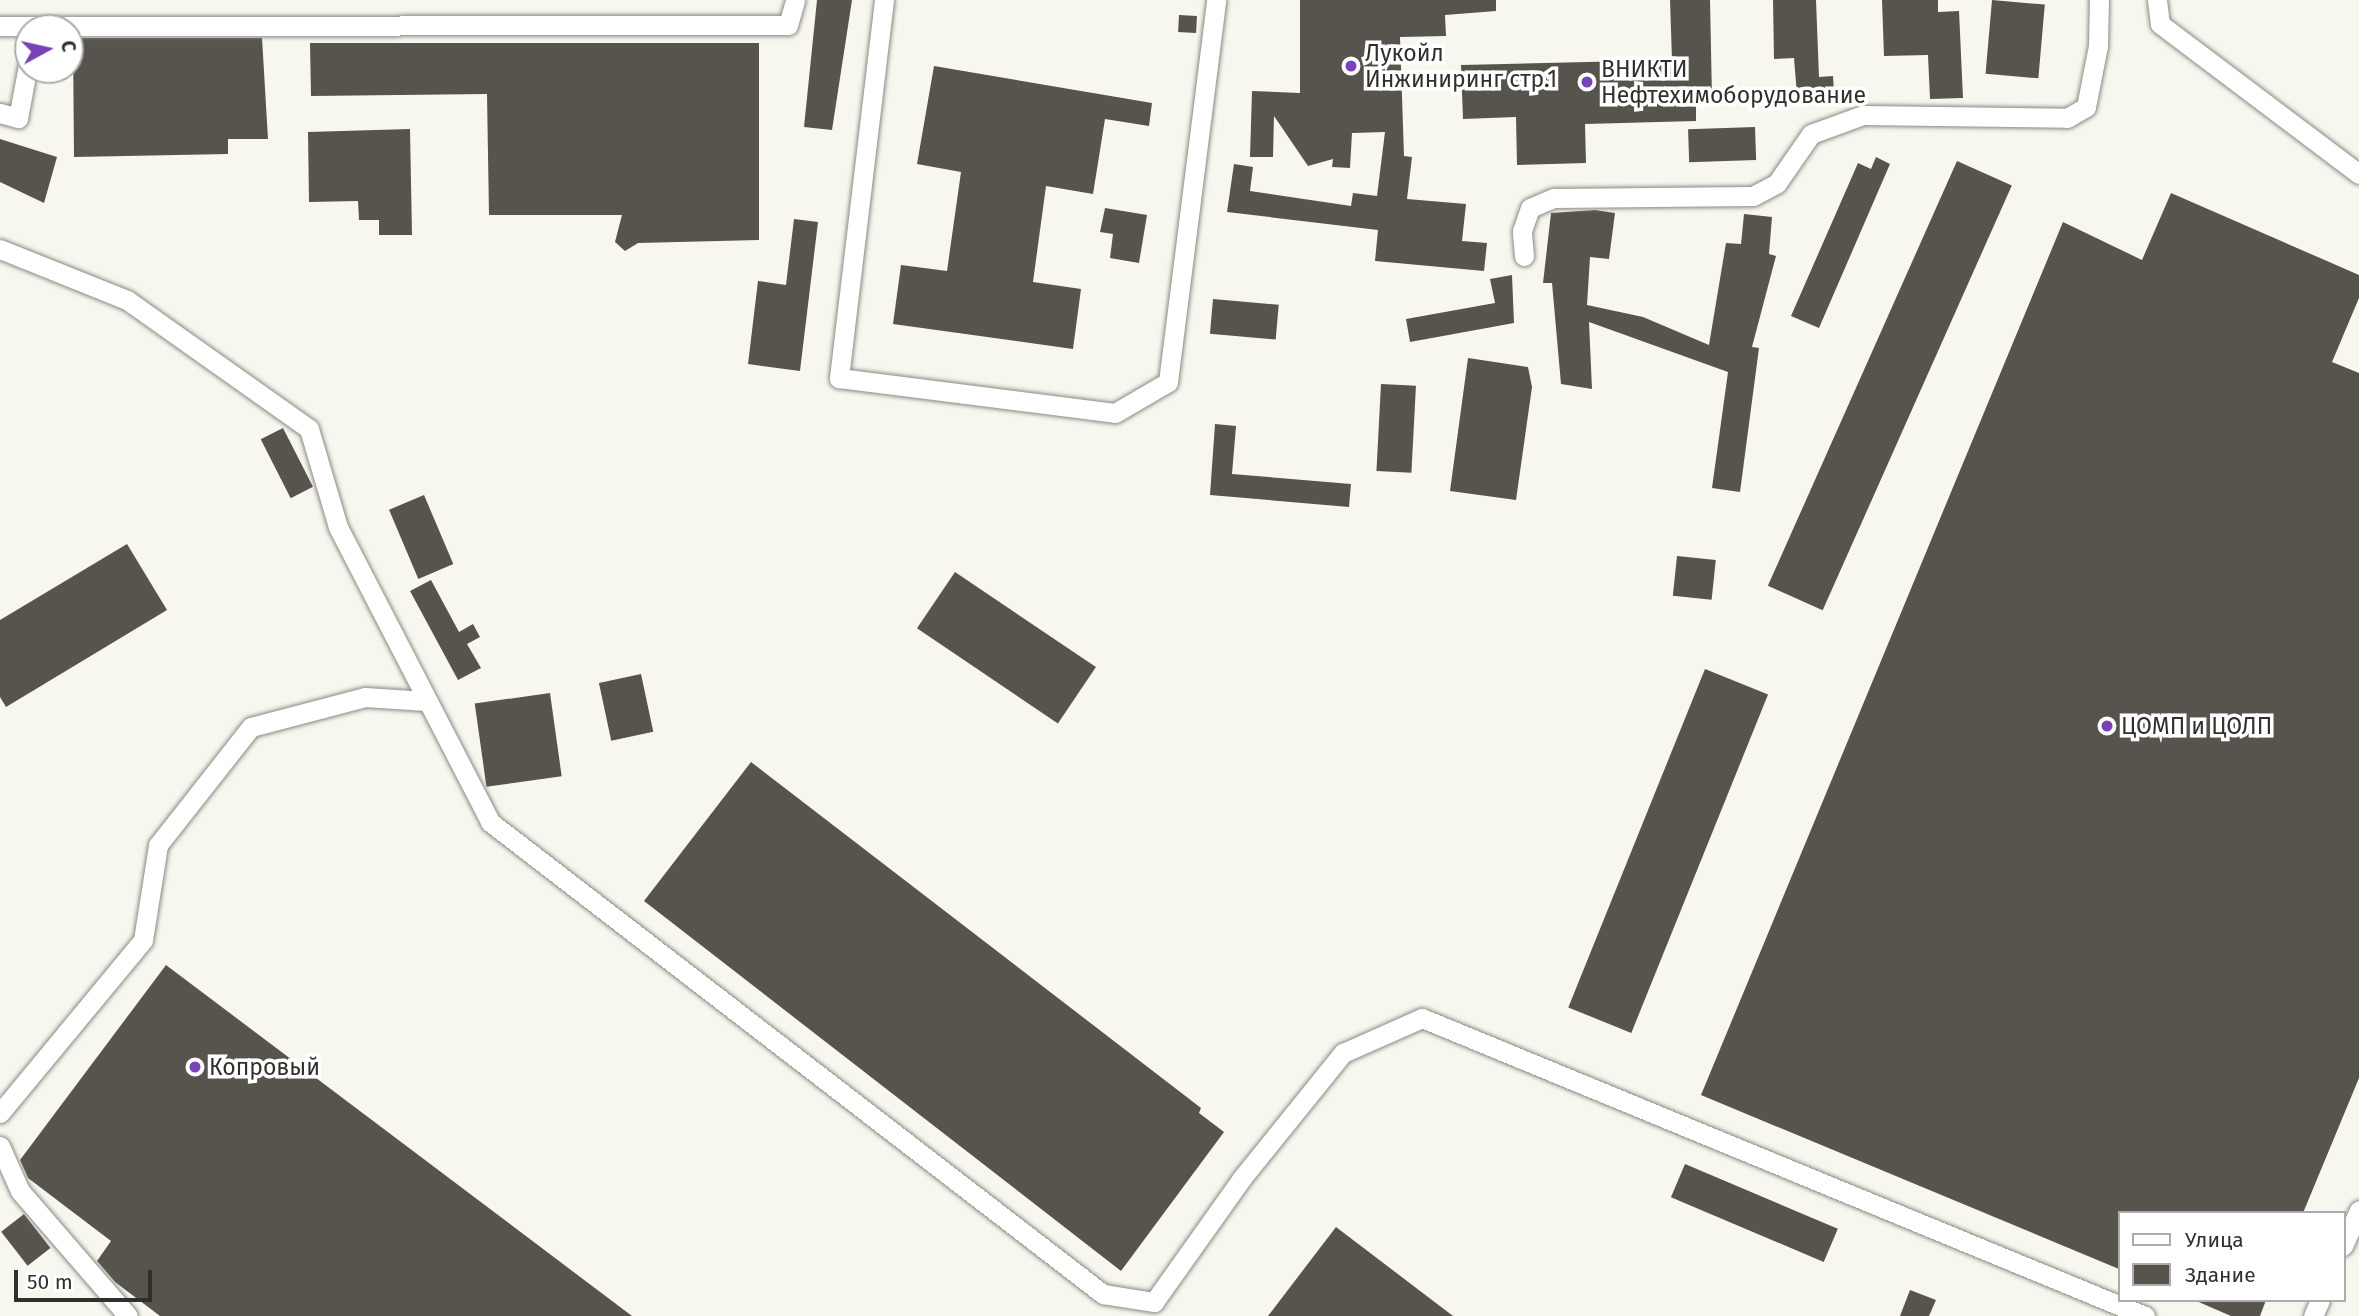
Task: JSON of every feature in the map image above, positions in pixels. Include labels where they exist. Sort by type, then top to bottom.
[{"type":"street","points":[[84,27],[788,26],[795,0]]},
{"type":"street","points":[[884,0],[839,378],[1115,413],[1168,382],[1216,0]]},
{"type":"street","points":[[1524,256],[1522,231],[1530,208],[1554,198],[1753,196],[1777,183],[1811,134],[1863,115],[2067,118],[2086,107],[2098,46],[2099,0]]},
{"type":"street","points":[[2157,0],[2160,24],[2359,174]]},
{"type":"street","points":[[0,113],[19,118],[25,84]]},
{"type":"street","points":[[0,249],[127,300],[309,429],[338,527],[490,822],[1103,1294],[1149,1309],[1242,1178],[1343,1053],[1422,1018],[2144,1316]]},
{"type":"street","points":[[0,1113],[143,940],[158,845],[251,727],[365,697],[426,701]]},
{"type":"street","points":[[0,1146],[20,1191],[128,1316]]},
{"type":"street","points":[[2345,1242],[2359,1210]]},
{"type":"building","points":[[817,0],[852,0],[832,130],[804,127]]},
{"type":"building","points":[[1300,0],[1496,0],[1496,11],[1445,15],[1446,36],[1400,37],[1404,156],[1412,157],[1407,199],[1466,204],[1462,241],[1487,243],[1484,271],[1375,261],[1378,230],[1227,212],[1234,164],[1253,167],[1250,191],[1351,206],[1353,193],[1377,196],[1385,132],[1352,133],[1350,168],[1332,167],[1333,159],[1308,166],[1274,116],[1273,157],[1250,157],[1252,91],[1300,93]]},
{"type":"building","name":"ВНИКТИ Нефтехимоборудование","points":[[1670,0],[1710,0],[1712,99],[1696,100],[1696,121],[1585,124],[1586,163],[1517,165],[1516,117],[1463,119],[1461,65],[1672,60]]},
{"type":"building","points":[[1773,0],[1816,0],[1819,77],[1833,76],[1834,93],[1797,95],[1794,58],[1774,59]]},
{"type":"building","points":[[1882,0],[1938,0],[1938,12],[1959,11],[1963,98],[1930,99],[1928,55],[1884,56]]},
{"type":"building","points":[[1992,0],[2045,5],[2038,78],[1986,74]]},
{"type":"building","points":[[1179,15],[1197,16],[1196,33],[1178,32]]},
{"type":"building","points":[[84,38],[262,38],[268,139],[228,139],[228,154],[74,157],[73,84],[84,84]]},
{"type":"building","points":[[310,43],[759,43],[759,240],[638,243],[625,251],[615,242],[622,215],[489,215],[487,94],[311,96]]},
{"type":"building","points":[[934,66],[1152,103],[1149,126],[1105,119],[1093,194],[1046,186],[1033,282],[1081,289],[1073,349],[893,324],[901,265],[947,271],[961,172],[917,164]]},
{"type":"building","points":[[1755,127],[1756,160],[1689,162],[1688,129]]},
{"type":"building","points":[[410,129],[412,235],[379,235],[379,220],[359,220],[358,201],[309,202],[308,132]]},
{"type":"building","points":[[0,139],[57,157],[44,203],[0,182]]},
{"type":"building","points":[[1876,157],[1890,164],[1819,328],[1791,316],[1858,163],[1871,169]]},
{"type":"building","points":[[1957,161],[2012,185],[1823,610],[1768,586]]},
{"type":"building","name":"ЦОМП и ЦОЛП","points":[[2171,193],[2359,275],[2359,298],[2332,362],[2359,373],[2359,1078],[2304,1211],[2118,1211],[2118,1269],[1701,1095],[2063,222],[2142,260]]},
{"type":"building","points":[[1105,208],[1147,215],[1139,263],[1110,258],[1113,234],[1100,232]]},
{"type":"building","points":[[1595,210],[1615,213],[1609,259],[1590,257],[1587,305],[1643,317],[1709,345],[1726,243],[1741,244],[1744,214],[1772,217],[1769,254],[1776,256],[1752,347],[1759,348],[1740,492],[1712,488],[1728,372],[1589,322],[1592,389],[1561,384],[1552,283],[1543,283],[1551,213]]},
{"type":"building","points":[[794,219],[818,222],[800,371],[748,364],[758,281],[786,285]]},
{"type":"building","points":[[1512,275],[1514,323],[1410,342],[1406,319],[1495,303],[1490,279]]},
{"type":"building","points":[[1213,299],[1279,305],[1276,340],[1210,334]]},
{"type":"building","points":[[1468,358],[1528,367],[1532,387],[1516,500],[1450,491]]},
{"type":"building","points":[[1381,384],[1416,386],[1411,473],[1376,471]]},
{"type":"building","points":[[1215,424],[1236,426],[1232,474],[1351,484],[1349,507],[1210,495]]},
{"type":"building","points":[[283,428],[313,487],[291,498],[261,439]]},
{"type":"building","points":[[424,495],[453,564],[418,579],[389,510]]},
{"type":"building","points":[[127,544],[167,610],[6,707],[0,697],[0,620]]},
{"type":"building","points":[[1677,556],[1716,560],[1712,600],[1673,596]]},
{"type":"building","points":[[955,572],[1096,667],[1058,723],[917,628]]},
{"type":"building","points":[[431,580],[459,632],[473,624],[480,637],[467,644],[481,668],[458,680],[410,591]]},
{"type":"building","points":[[1705,669],[1768,694],[1631,1033],[1568,1007]]},
{"type":"building","points":[[641,674],[653,732],[611,741],[599,683]]},
{"type":"building","points":[[550,693],[562,776],[486,787],[475,704]]},
{"type":"building","points":[[751,762],[1201,1108],[1199,1113],[1224,1132],[1121,1271],[644,901]]},
{"type":"building","name":"Копровый","points":[[166,965],[632,1316],[160,1316],[115,1282],[97,1261],[111,1241],[28,1178],[20,1160]]},
{"type":"building","points":[[1685,1164],[1838,1229],[1824,1262],[1671,1197]]},
{"type":"building","points":[[24,1214],[50,1248],[28,1266],[1,1232]]},
{"type":"building","points":[[1336,1227],[1453,1316],[1268,1316]]},
{"type":"building","points":[[1910,1290],[1936,1300],[1929,1316],[1900,1316]]},
{"type":"building","points":[[2199,1302],[2265,1302],[2260,1316],[2231,1316]]},
{"type":"place","name":"Лукойл Инжиниринг стр.1","points":[[1351,66]]},
{"type":"place","name":"ВНИКТИ Нефтехимоборудование","points":[[1587,82]]},
{"type":"place","name":"ЦОМП и ЦОЛП","points":[[2107,726]]},
{"type":"place","name":"Копровый","points":[[195,1067]]}]
